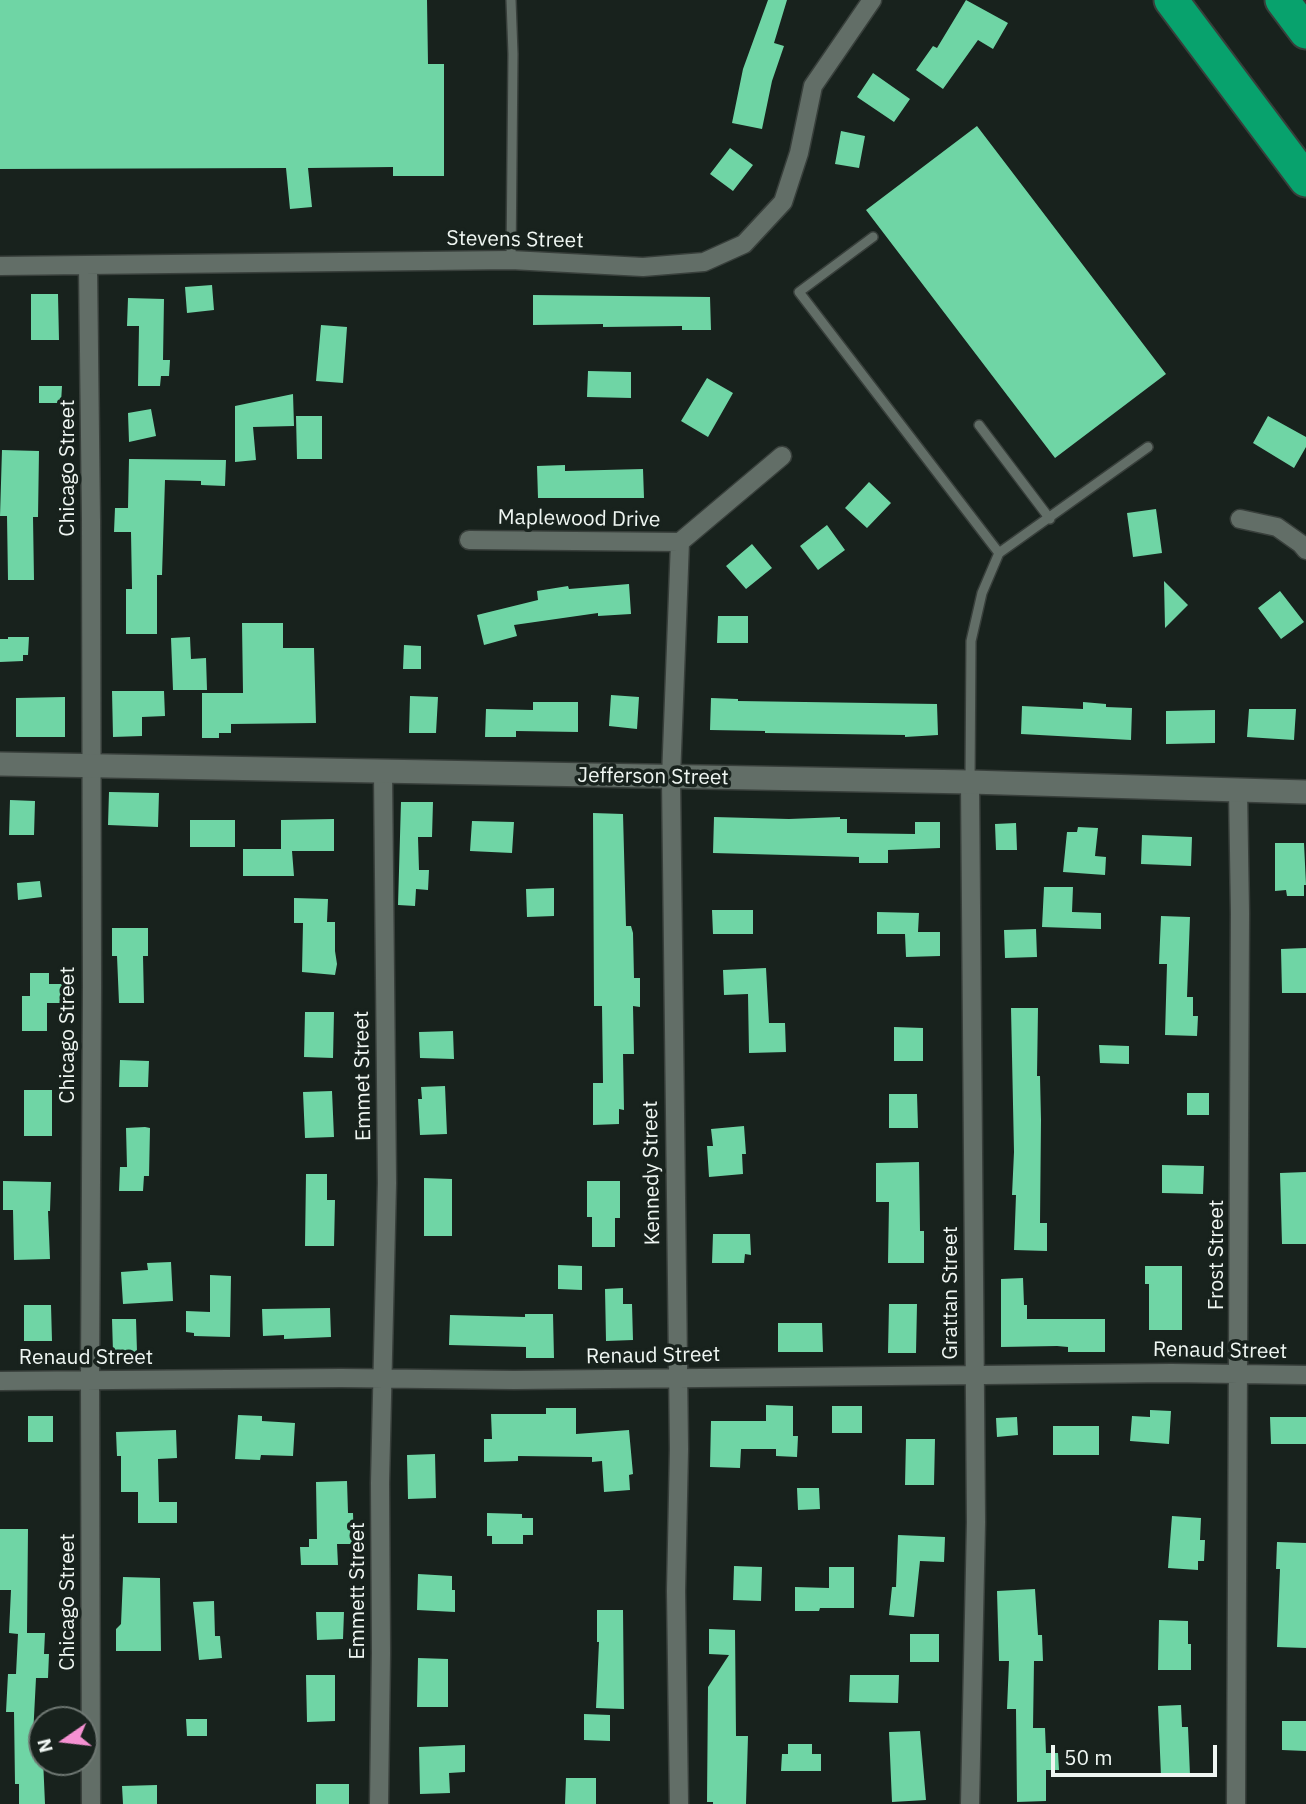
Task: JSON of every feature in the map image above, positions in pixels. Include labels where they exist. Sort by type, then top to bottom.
[{"type":"highway","points":[[1171,0],[1306,180]]},
{"type":"highway","points":[[1282,0],[1306,32]]},
{"type":"street","name":"Stevens Street","points":[[0,266],[510,260],[643,267],[704,262],[744,244],[783,202],[799,153],[813,86],[872,0]]},
{"type":"street","name":"Chicago Street","points":[[88,266],[91,508],[92,1804]]},
{"type":"street","name":"Maplewood Drive","points":[[469,540],[680,542],[782,456]]},
{"type":"street","points":[[1240,519],[1277,527],[1306,550]]},
{"type":"street","name":"Kennedy Street","points":[[679,1804],[676,1591],[679,1449],[671,778],[680,542]]},
{"type":"street","name":"Jefferson Street","points":[[0,764],[970,782],[1306,792]]},
{"type":"street","name":"Emmet Street","points":[[383,773],[387,1183],[383,1378]]},
{"type":"street","name":"Grattan Street","points":[[970,782],[976,1522],[970,1804]]},
{"type":"street","name":"Frost Street","points":[[1236,1804],[1240,912],[1238,790]]},
{"type":"street","name":"Renaud Street","points":[[0,1381],[1306,1375]]},
{"type":"street","name":"Emmett Street","points":[[379,1804],[383,1378]]},
{"type":"lane","points":[[510,260],[512,0]]},
{"type":"lane","points":[[873,237],[799,292],[999,553]]},
{"type":"lane","points":[[979,425],[1050,519]]},
{"type":"lane","points":[[970,782],[971,641],[982,593],[999,553],[1148,447]]},
{"type":"building","points":[[0,0],[427,0],[428,64],[444,64],[444,176],[393,176],[393,167],[308,168],[312,207],[290,209],[286,168],[0,169]]},
{"type":"building","points":[[768,0],[787,0],[774,43],[784,46],[772,81],[762,129],[732,123],[743,69]]},
{"type":"building","points":[[966,0],[1008,23],[993,49],[978,40],[943,89],[916,70],[933,46],[937,48]]},
{"type":"building","points":[[873,73],[910,99],[894,122],[857,97]]},
{"type":"building","points":[[977,126],[1166,374],[1055,458],[866,210]]},
{"type":"building","points":[[841,131],[865,136],[859,168],[835,164]]},
{"type":"building","points":[[730,148],[753,165],[733,191],[710,174]]},
{"type":"building","points":[[212,285],[214,310],[187,313],[185,287]]},
{"type":"building","points":[[31,294],[58,294],[59,340],[31,340]]},
{"type":"building","points":[[533,295],[710,297],[711,330],[682,330],[682,326],[533,325]]},
{"type":"building","points":[[128,298],[164,299],[163,360],[170,360],[169,376],[161,376],[160,386],[138,386],[139,326],[127,326]]},
{"type":"building","points":[[321,325],[347,327],[343,383],[316,381]]},
{"type":"building","points":[[588,371],[631,372],[631,398],[587,397]]},
{"type":"building","points":[[707,378],[733,393],[708,437],[681,421]]},
{"type":"building","points":[[39,386],[62,386],[61,403],[39,403]]},
{"type":"building","points":[[293,394],[294,426],[253,427],[256,460],[235,462],[235,406]]},
{"type":"building","points":[[151,409],[156,436],[129,442],[128,413]]},
{"type":"building","points":[[296,416],[322,416],[322,459],[297,459]]},
{"type":"building","points":[[1268,416],[1306,437],[1306,447],[1294,468],[1253,443]]},
{"type":"building","points":[[2,450],[39,451],[38,517],[33,517],[34,580],[8,580],[7,516],[0,516]]},
{"type":"building","points":[[129,459],[226,460],[225,486],[201,485],[201,481],[165,480],[162,575],[157,575],[157,634],[126,634],[126,589],[132,589],[131,532],[114,532],[115,508],[128,508]]},
{"type":"building","points":[[565,465],[565,471],[643,469],[644,498],[538,498],[537,466]]},
{"type":"building","points":[[869,482],[891,503],[867,528],[845,508]]},
{"type":"building","points":[[1156,509],[1162,553],[1133,557],[1127,513]]},
{"type":"building","points":[[827,525],[845,550],[818,570],[800,546]]},
{"type":"building","points":[[752,544],[772,568],[746,589],[726,566]]},
{"type":"building","points":[[1164,581],[1188,605],[1165,628]]},
{"type":"building","points":[[629,584],[631,614],[598,616],[598,613],[514,625],[517,636],[484,645],[477,615],[538,600],[537,591],[568,586],[569,589]]},
{"type":"building","points":[[1280,591],[1304,622],[1281,639],[1258,608]]},
{"type":"building","points":[[718,616],[748,616],[748,643],[717,643]]},
{"type":"building","points":[[242,623],[283,623],[283,648],[314,648],[316,723],[231,724],[231,733],[219,733],[219,738],[202,738],[202,693],[243,693]]},
{"type":"building","points":[[29,637],[28,655],[23,655],[23,661],[0,662],[0,639]]},
{"type":"building","points":[[190,637],[191,659],[206,658],[207,690],[173,690],[171,638]]},
{"type":"building","points":[[404,645],[421,646],[421,669],[403,669]]},
{"type":"building","points":[[112,691],[164,691],[165,716],[142,717],[142,736],[113,737]]},
{"type":"building","points":[[611,695],[639,697],[637,729],[609,726]]},
{"type":"building","points":[[410,696],[438,697],[436,733],[409,733]]},
{"type":"building","points":[[65,697],[65,737],[16,737],[16,698]]},
{"type":"building","points":[[711,698],[738,701],[937,704],[938,735],[905,737],[710,730]]},
{"type":"building","points":[[533,702],[578,702],[578,732],[516,731],[516,737],[485,737],[486,709],[533,710]]},
{"type":"building","points":[[1083,702],[1106,704],[1106,707],[1132,708],[1131,740],[1021,734],[1022,706],[1083,709]]},
{"type":"building","points":[[1249,709],[1296,709],[1294,740],[1247,737]]},
{"type":"building","points":[[1215,710],[1215,743],[1166,744],[1166,711]]},
{"type":"building","points":[[109,792],[159,793],[158,827],[108,825]]},
{"type":"building","points":[[10,800],[35,801],[34,835],[9,835]]},
{"type":"building","points":[[401,802],[433,802],[432,837],[418,837],[419,870],[429,870],[428,890],[416,889],[415,906],[398,905]]},
{"type":"building","points":[[593,813],[623,814],[626,926],[631,926],[633,933],[634,978],[640,978],[640,1007],[633,1006],[634,1054],[623,1054],[624,1110],[619,1109],[619,1124],[593,1125],[593,1083],[603,1083],[602,1006],[594,1006]]},
{"type":"building","points":[[714,817],[840,817],[847,819],[847,833],[915,834],[915,822],[940,822],[940,848],[888,850],[888,863],[859,863],[859,857],[713,853]]},
{"type":"building","points":[[334,819],[334,851],[292,851],[294,876],[243,876],[243,849],[281,849],[281,820]]},
{"type":"building","points":[[190,820],[235,820],[235,847],[190,847]]},
{"type":"building","points":[[472,821],[514,822],[512,853],[470,851]]},
{"type":"building","points":[[1016,823],[1017,850],[996,850],[995,824]]},
{"type":"building","points":[[1078,827],[1098,828],[1095,856],[1106,857],[1105,875],[1063,872],[1067,832],[1077,832]]},
{"type":"building","points":[[1142,835],[1192,837],[1191,866],[1141,864]]},
{"type":"building","points":[[1275,843],[1304,843],[1304,896],[1287,896],[1286,890],[1275,891]]},
{"type":"building","points":[[40,881],[42,897],[18,900],[17,883]]},
{"type":"building","points":[[1044,887],[1073,887],[1072,912],[1101,913],[1101,929],[1042,927]]},
{"type":"building","points":[[554,888],[554,916],[527,917],[526,889]]},
{"type":"building","points":[[294,898],[328,899],[327,922],[335,922],[335,975],[302,972],[303,923],[294,923]]},
{"type":"building","points":[[712,910],[753,910],[753,934],[713,934]]},
{"type":"building","points":[[877,912],[919,913],[918,932],[940,932],[940,956],[906,957],[905,934],[877,934]]},
{"type":"building","points":[[1161,916],[1190,917],[1187,997],[1193,997],[1193,1016],[1198,1016],[1197,1036],[1165,1035],[1167,964],[1159,964]]},
{"type":"building","points":[[112,928],[148,928],[148,956],[143,956],[144,1003],[119,1003],[117,956],[112,956]]},
{"type":"building","points":[[1036,929],[1037,957],[1005,958],[1004,930]]},
{"type":"building","points":[[1306,948],[1306,993],[1282,993],[1281,949]]},
{"type":"building","points":[[766,968],[769,1023],[785,1023],[786,1052],[749,1053],[748,994],[724,995],[723,970]]},
{"type":"building","points":[[30,973],[49,973],[49,984],[62,984],[63,1003],[47,1003],[47,1031],[22,1031],[22,996],[30,996]]},
{"type":"building","points":[[1011,1008],[1038,1008],[1040,1223],[1047,1223],[1047,1251],[1014,1250],[1016,1195],[1012,1195],[1014,1152]]},
{"type":"building","points":[[305,1012],[334,1012],[333,1058],[304,1057]]},
{"type":"building","points":[[894,1027],[923,1028],[923,1061],[894,1061]]},
{"type":"building","points":[[453,1031],[454,1059],[420,1058],[419,1032]]},
{"type":"building","points":[[1099,1045],[1129,1046],[1129,1064],[1100,1063]]},
{"type":"building","points":[[120,1060],[149,1061],[148,1087],[119,1087]]},
{"type":"building","points":[[445,1086],[447,1134],[420,1135],[418,1099],[422,1099],[421,1087]]},
{"type":"building","points":[[24,1090],[52,1090],[52,1136],[24,1136]]},
{"type":"building","points":[[332,1091],[334,1137],[305,1138],[303,1092]]},
{"type":"building","points":[[1187,1093],[1209,1093],[1209,1115],[1187,1115]]},
{"type":"building","points":[[889,1094],[917,1094],[918,1128],[889,1128]]},
{"type":"building","points":[[744,1126],[746,1154],[742,1154],[743,1174],[709,1177],[707,1146],[713,1146],[711,1129]]},
{"type":"building","points":[[126,1128],[150,1128],[149,1176],[144,1176],[143,1191],[119,1191],[120,1167],[127,1167]]},
{"type":"building","points":[[919,1162],[920,1231],[924,1231],[924,1263],[888,1263],[889,1202],[876,1202],[876,1163]]},
{"type":"building","points":[[1162,1165],[1204,1166],[1203,1194],[1162,1193]]},
{"type":"building","points":[[1306,1172],[1306,1244],[1282,1244],[1280,1173]]},
{"type":"building","points":[[306,1174],[327,1174],[327,1200],[335,1200],[334,1246],[305,1246]]},
{"type":"building","points":[[424,1178],[452,1179],[452,1236],[424,1236]]},
{"type":"building","points":[[3,1181],[51,1182],[48,1211],[50,1259],[14,1260],[13,1210],[3,1210]]},
{"type":"building","points":[[587,1181],[620,1181],[620,1218],[615,1218],[615,1247],[592,1247],[592,1217],[587,1217]]},
{"type":"building","points":[[713,1234],[750,1234],[751,1255],[745,1254],[744,1263],[712,1263]]},
{"type":"building","points":[[171,1262],[173,1301],[123,1304],[121,1272],[148,1270],[147,1263]]},
{"type":"building","points":[[558,1265],[582,1266],[582,1290],[558,1289]]},
{"type":"building","points":[[1145,1266],[1182,1266],[1182,1330],[1149,1330],[1149,1284],[1145,1284]]},
{"type":"building","points":[[210,1275],[231,1276],[230,1337],[194,1336],[194,1333],[186,1332],[186,1311],[210,1312]]},
{"type":"building","points":[[1023,1278],[1027,1319],[1105,1319],[1105,1352],[1068,1352],[1068,1347],[1057,1346],[1001,1347],[1001,1279]]},
{"type":"building","points":[[623,1288],[623,1304],[632,1304],[633,1340],[606,1341],[605,1289]]},
{"type":"building","points":[[889,1304],[917,1304],[916,1353],[888,1353]]},
{"type":"building","points":[[24,1305],[51,1305],[52,1341],[24,1341]]},
{"type":"building","points":[[330,1308],[331,1337],[284,1339],[284,1335],[263,1336],[262,1309]]},
{"type":"building","points":[[525,1314],[553,1314],[554,1358],[526,1358],[526,1347],[449,1345],[450,1315],[525,1317]]},
{"type":"building","points":[[112,1319],[136,1319],[137,1352],[113,1352]]},
{"type":"building","points":[[778,1323],[822,1323],[823,1352],[778,1352]]},
{"type":"building","points":[[766,1405],[793,1406],[793,1436],[798,1436],[797,1457],[776,1456],[776,1449],[741,1449],[740,1468],[710,1467],[711,1421],[766,1421]]},
{"type":"building","points":[[832,1406],[862,1406],[862,1433],[832,1433]]},
{"type":"building","points":[[546,1408],[576,1408],[576,1434],[629,1430],[633,1474],[629,1475],[630,1490],[604,1492],[602,1461],[592,1462],[592,1457],[518,1456],[518,1461],[484,1462],[484,1439],[492,1439],[491,1414],[546,1414]]},
{"type":"building","points":[[1150,1410],[1171,1411],[1169,1444],[1130,1441],[1132,1416],[1150,1417]]},
{"type":"building","points":[[238,1415],[262,1416],[262,1421],[295,1423],[293,1456],[261,1455],[260,1460],[235,1459]]},
{"type":"building","points":[[28,1416],[53,1416],[53,1442],[28,1442]]},
{"type":"building","points":[[1017,1417],[1018,1435],[997,1437],[996,1418]]},
{"type":"building","points":[[1270,1417],[1306,1417],[1306,1444],[1271,1444]]},
{"type":"building","points":[[1053,1426],[1099,1426],[1099,1455],[1053,1455]]},
{"type":"building","points":[[176,1430],[177,1458],[158,1459],[159,1502],[177,1502],[177,1523],[138,1523],[138,1492],[121,1492],[121,1456],[117,1456],[116,1432]]},
{"type":"building","points":[[906,1439],[935,1439],[934,1485],[905,1485]]},
{"type":"building","points":[[435,1454],[436,1498],[408,1499],[407,1455]]},
{"type":"building","points":[[347,1481],[348,1513],[353,1513],[354,1544],[337,1544],[338,1565],[301,1565],[300,1547],[309,1547],[309,1539],[317,1539],[316,1482]]},
{"type":"building","points":[[797,1488],[819,1488],[820,1509],[798,1510]]},
{"type":"building","points":[[487,1513],[522,1514],[522,1518],[533,1518],[533,1535],[523,1535],[523,1544],[492,1544],[492,1536],[487,1536]]},
{"type":"building","points":[[1172,1516],[1201,1518],[1200,1540],[1205,1540],[1204,1561],[1198,1561],[1198,1570],[1168,1568]]},
{"type":"building","points":[[0,1529],[28,1529],[27,1633],[45,1633],[44,1654],[49,1654],[48,1678],[36,1678],[35,1706],[28,1706],[28,1776],[44,1776],[45,1804],[19,1804],[19,1784],[15,1784],[14,1712],[6,1712],[8,1674],[16,1674],[18,1634],[9,1633],[11,1590],[0,1590]]},
{"type":"building","points":[[898,1535],[945,1537],[944,1562],[920,1561],[914,1617],[889,1615],[892,1587],[896,1587]]},
{"type":"building","points":[[1277,1542],[1306,1543],[1306,1648],[1277,1647],[1280,1569],[1276,1569]]},
{"type":"building","points":[[734,1566],[762,1567],[761,1601],[733,1600]]},
{"type":"building","points":[[829,1567],[854,1567],[854,1608],[795,1611],[795,1587],[829,1588]]},
{"type":"building","points":[[418,1574],[452,1576],[455,1612],[417,1610]]},
{"type":"building","points":[[123,1577],[160,1578],[161,1651],[116,1651],[116,1629],[121,1624]]},
{"type":"building","points":[[1035,1589],[1043,1661],[1034,1661],[1033,1728],[1045,1728],[1046,1753],[1058,1753],[1059,1770],[1046,1770],[1046,1801],[1017,1802],[1016,1709],[1007,1709],[1009,1661],[999,1661],[997,1591]]},
{"type":"building","points":[[214,1601],[215,1636],[220,1636],[222,1658],[199,1660],[193,1602]]},
{"type":"building","points":[[597,1610],[623,1610],[624,1709],[596,1708],[599,1642]]},
{"type":"building","points":[[316,1612],[344,1612],[343,1639],[317,1640]]},
{"type":"building","points":[[1159,1620],[1188,1621],[1191,1670],[1158,1670]]},
{"type":"building","points":[[709,1629],[735,1630],[736,1736],[748,1736],[746,1804],[707,1802],[708,1687],[729,1655],[709,1654]]},
{"type":"building","points":[[910,1634],[939,1634],[939,1662],[910,1662]]},
{"type":"building","points":[[418,1658],[448,1659],[448,1707],[417,1707]]},
{"type":"building","points":[[306,1675],[335,1675],[335,1721],[307,1722]]},
{"type":"building","points":[[850,1675],[899,1675],[898,1703],[849,1702]]},
{"type":"building","points":[[1181,1705],[1182,1727],[1188,1727],[1190,1775],[1161,1776],[1158,1706]]},
{"type":"building","points":[[584,1714],[610,1715],[610,1741],[584,1740]]},
{"type":"building","points":[[186,1719],[207,1719],[207,1736],[187,1736]]},
{"type":"building","points":[[1282,1721],[1306,1721],[1306,1751],[1282,1750]]},
{"type":"building","points":[[920,1731],[926,1800],[892,1802],[889,1732]]},
{"type":"building","points":[[788,1744],[812,1744],[812,1754],[821,1754],[821,1771],[781,1771],[782,1754],[788,1754]]},
{"type":"building","points":[[465,1745],[465,1772],[449,1773],[450,1793],[420,1794],[419,1747]]},
{"type":"building","points":[[566,1778],[596,1778],[596,1804],[565,1804]]},
{"type":"building","points":[[316,1784],[349,1784],[349,1804],[316,1804]]},
{"type":"building","points":[[157,1785],[157,1804],[123,1804],[122,1786]]}]
